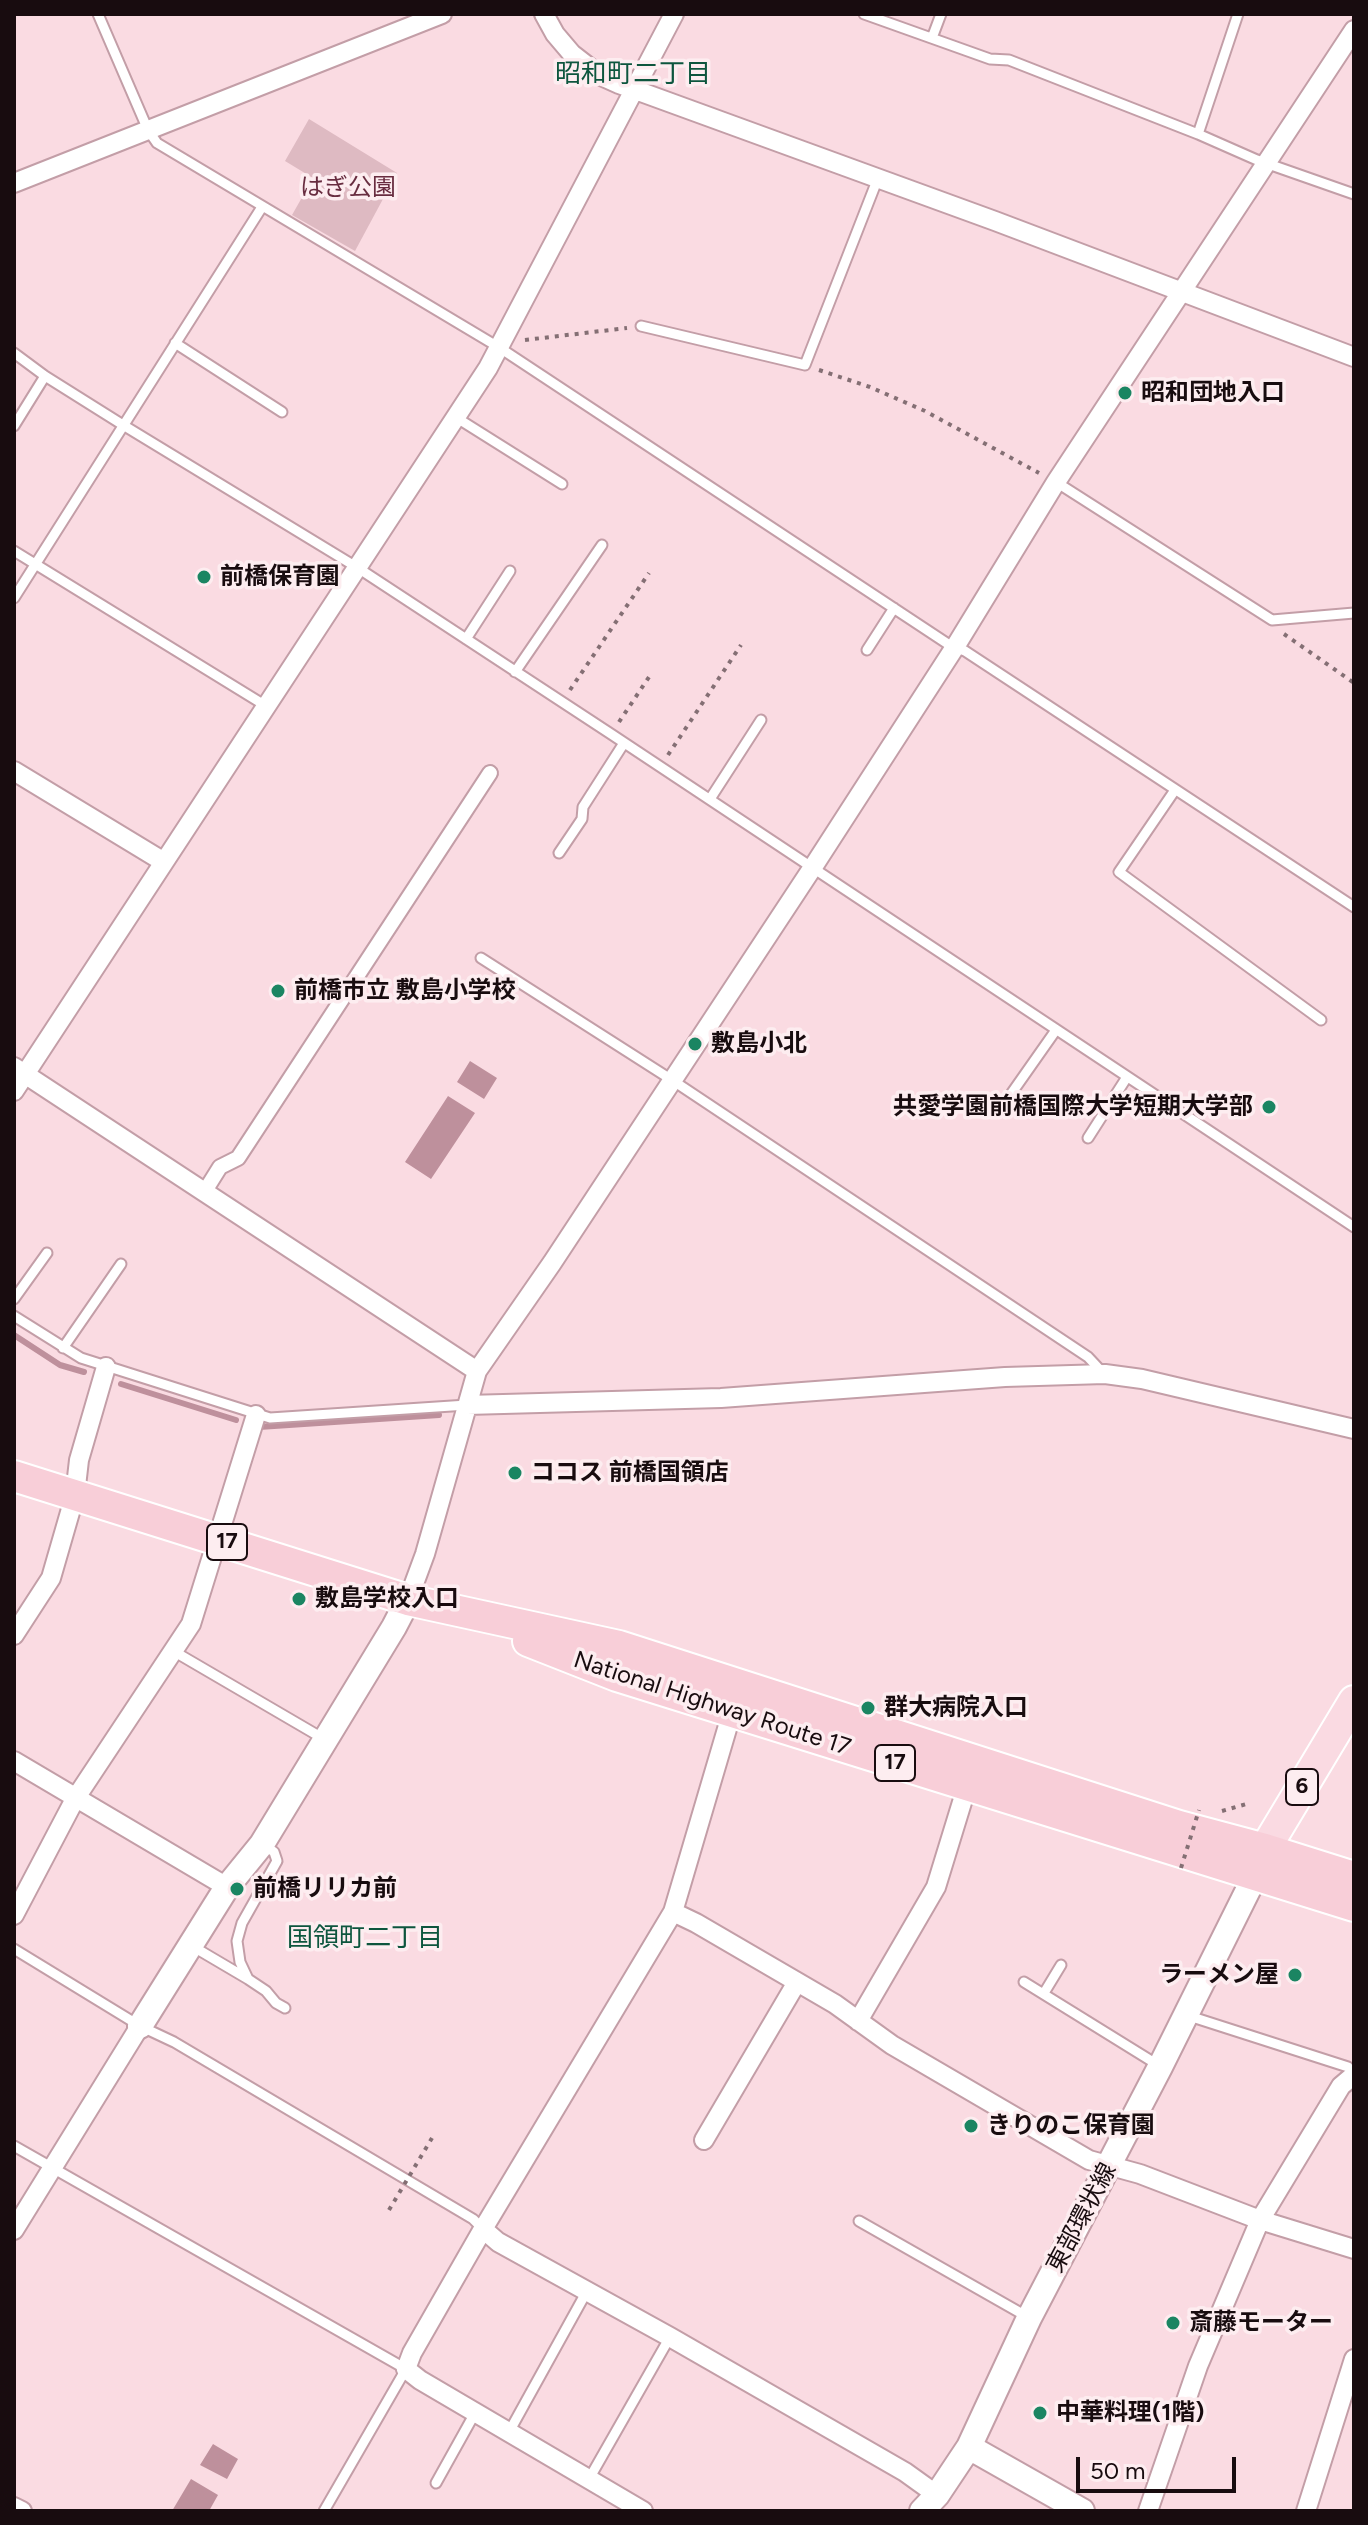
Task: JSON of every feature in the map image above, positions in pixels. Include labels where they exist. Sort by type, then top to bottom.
[{"type":"highway","name":"National Highway Route 17","points":[[14,1476],[408,1600],[619,1646],[1179,1826],[1354,1906]]},
{"type":"highway","name":"National Highway Route 17","points":[[440,1608],[617,1676],[967,1786],[1260,1862],[1354,1877]]},
{"type":"main road","name":"6","points":[[1260,1862],[1354,1701]]},
{"type":"street","points":[[14,183],[442,14]]},
{"type":"street","points":[[544,14],[562,44],[585,66],[634,90],[1354,357]]},
{"type":"street","points":[[14,1091],[20,1070],[164,862],[500,348],[674,14]]},
{"type":"street","points":[[14,2230],[227,1887],[262,1844],[408,1600],[425,1554],[477,1371],[552,1263],[813,867],[955,647],[1056,482],[1354,30]]},
{"type":"street","points":[[14,771],[164,862]]},
{"type":"street","points":[[205,1191],[220,1167],[238,1158],[490,773]]},
{"type":"street","points":[[20,1070],[477,1371]]},
{"type":"street","points":[[14,1635],[51,1578],[75,1495],[79,1460],[106,1367]]},
{"type":"street","points":[[467,1405],[721,1398],[1005,1377],[1105,1374],[1142,1379],[1354,1429]]},
{"type":"street","points":[[14,1915],[75,1799],[175,1652],[195,1615],[256,1415]]},
{"type":"street","points":[[631,2508],[589,2479],[406,2369],[412,2353],[483,2229],[673,1912],[732,1712]]},
{"type":"street","points":[[14,1761],[227,1887]]},
{"type":"street","points":[[858,2021],[936,1887],[967,1786]]},
{"type":"street","name":"東部環状線","points":[[929,2503],[969,2447],[1029,2318],[1160,2067],[1260,1862]]},
{"type":"street","points":[[673,1912],[797,1982],[892,2045],[1089,2160],[1140,2174],[1260,2220],[1354,2249]]},
{"type":"street","points":[[704,2140],[797,1982]]},
{"type":"street","points":[[1148,2511],[1198,2366],[1260,2220],[1341,2086],[1354,2075]]},
{"type":"street","points":[[483,2229],[498,2242],[905,2472],[929,2503]]},
{"type":"street","points":[[1306,2511],[1354,2359]]},
{"type":"street","points":[[969,2447],[1082,2511]]},
{"type":"street","points":[[14,2507],[22,2511]]},
{"type":"lane","points":[[98,14],[148,130],[157,143],[500,348],[1354,907]]},
{"type":"lane","points":[[864,14],[990,59],[1009,60],[1257,160],[1354,194]]},
{"type":"lane","points":[[932,38],[941,14]]},
{"type":"lane","points":[[1198,134],[1238,14]]},
{"type":"lane","points":[[641,326],[805,365],[878,178]]},
{"type":"lane","points":[[14,598],[262,207]]},
{"type":"lane","points":[[175,343],[282,412]]},
{"type":"lane","points":[[14,353],[123,425],[358,568],[1354,1227]]},
{"type":"lane","points":[[14,426],[45,376]]},
{"type":"lane","points":[[457,418],[562,484]]},
{"type":"lane","points":[[1056,482],[1272,620],[1354,613]]},
{"type":"lane","points":[[515,672],[602,545]]},
{"type":"lane","points":[[14,551],[266,706]]},
{"type":"lane","points":[[466,639],[510,571]]},
{"type":"lane","points":[[867,650],[894,608]]},
{"type":"lane","points":[[710,799],[761,720]]},
{"type":"lane","points":[[559,853],[582,819],[583,807],[624,743]]},
{"type":"lane","points":[[1175,790],[1119,872],[1321,1020]]},
{"type":"lane","points":[[481,958],[672,1080],[1075,1348],[1105,1374]]},
{"type":"lane","points":[[1004,1104],[1056,1030]]},
{"type":"lane","points":[[1088,1138],[1127,1077]]},
{"type":"lane","points":[[14,1299],[47,1253]]},
{"type":"lane","points":[[63,1348],[121,1264]]},
{"type":"lane","points":[[14,1316],[81,1358],[256,1415],[284,1418],[467,1405]]},
{"type":"lane","points":[[175,1652],[326,1740]]},
{"type":"lane","points":[[248,1979],[237,1948],[239,1931],[277,1861],[274,1852],[262,1844]]},
{"type":"lane","points":[[192,1946],[248,1979],[285,2008]]},
{"type":"lane","points":[[14,1949],[140,2026],[174,2042],[473,2219],[483,2229]]},
{"type":"lane","points":[[1044,1993],[1061,1965]]},
{"type":"lane","points":[[1024,1982],[1160,2067]]},
{"type":"lane","points":[[1186,2015],[1348,2067],[1354,2075]]},
{"type":"lane","points":[[14,2146],[406,2369],[324,2511]]},
{"type":"lane","points":[[859,2221],[1029,2318]]},
{"type":"lane","points":[[509,2432],[587,2291]]},
{"type":"lane","points":[[589,2479],[670,2337]]},
{"type":"lane","points":[[436,2483],[475,2413]]},
{"type":"path","points":[[500,348],[518,341],[641,326]]},
{"type":"path","points":[[805,365],[870,387],[925,411],[1056,482]]},
{"type":"path","points":[[562,702],[649,573]]},
{"type":"path","points":[[1272,620],[1280,632],[1354,683]]},
{"type":"path","points":[[660,767],[741,645]]},
{"type":"path","points":[[611,734],[649,677]]},
{"type":"path","points":[[1217,1813],[1250,1803]]},
{"type":"path","points":[[1181,1868],[1199,1810],[1208,1811]]},
{"type":"path","points":[[389,2210],[432,2138]]},
{"type":"green space","name":"はぎ公園","points":[[309,119],[397,173],[355,251],[292,215],[313,178],[285,161]]},
{"type":"shaded area","points":[[470,1061],[497,1078],[484,1099],[457,1082]]},
{"type":"shaded area","points":[[448,1096],[475,1113],[431,1179],[405,1162]]},
{"type":"shaded area","points":[[213,2444],[238,2459],[227,2479],[200,2465]]},
{"type":"shaded area","points":[[191,2479],[218,2495],[209,2511],[172,2511]]},
{"type":"waterway","points":[[14,1335],[60,1365],[84,1372]]},
{"type":"waterway","points":[[121,1384],[236,1420]]},
{"type":"waterway","points":[[259,1427],[439,1415]]},
{"type":"place","name":"昭和団地入口","points":[[1125,393]]},
{"type":"place","name":"前橋保育園","points":[[204,577]]},
{"type":"place","name":"前橋市立 敷島小学校","points":[[278,991]]},
{"type":"place","name":"敷島小北","points":[[695,1044]]},
{"type":"place","name":"共愛学園前橋国際大学短期大学部","points":[[1269,1107]]},
{"type":"place","name":"ココス 前橋国領店","points":[[515,1473]]},
{"type":"place","name":"敷島学校入口","points":[[299,1599]]},
{"type":"place","name":"群大病院入口","points":[[868,1708]]},
{"type":"place","name":"前橋リリカ前","points":[[237,1889]]},
{"type":"place","name":"ラーメン屋","points":[[1295,1975]]},
{"type":"place","name":"きりのこ保育園","points":[[971,2126]]},
{"type":"place","name":"斎藤モーター","points":[[1173,2323]]},
{"type":"place","name":"中華料理(1階)","points":[[1040,2413]]},
{"type":"district","name":"昭和町二丁目","points":[[633,74]]},
{"type":"district","name":"国領町二丁目","points":[[365,1938]]}]
